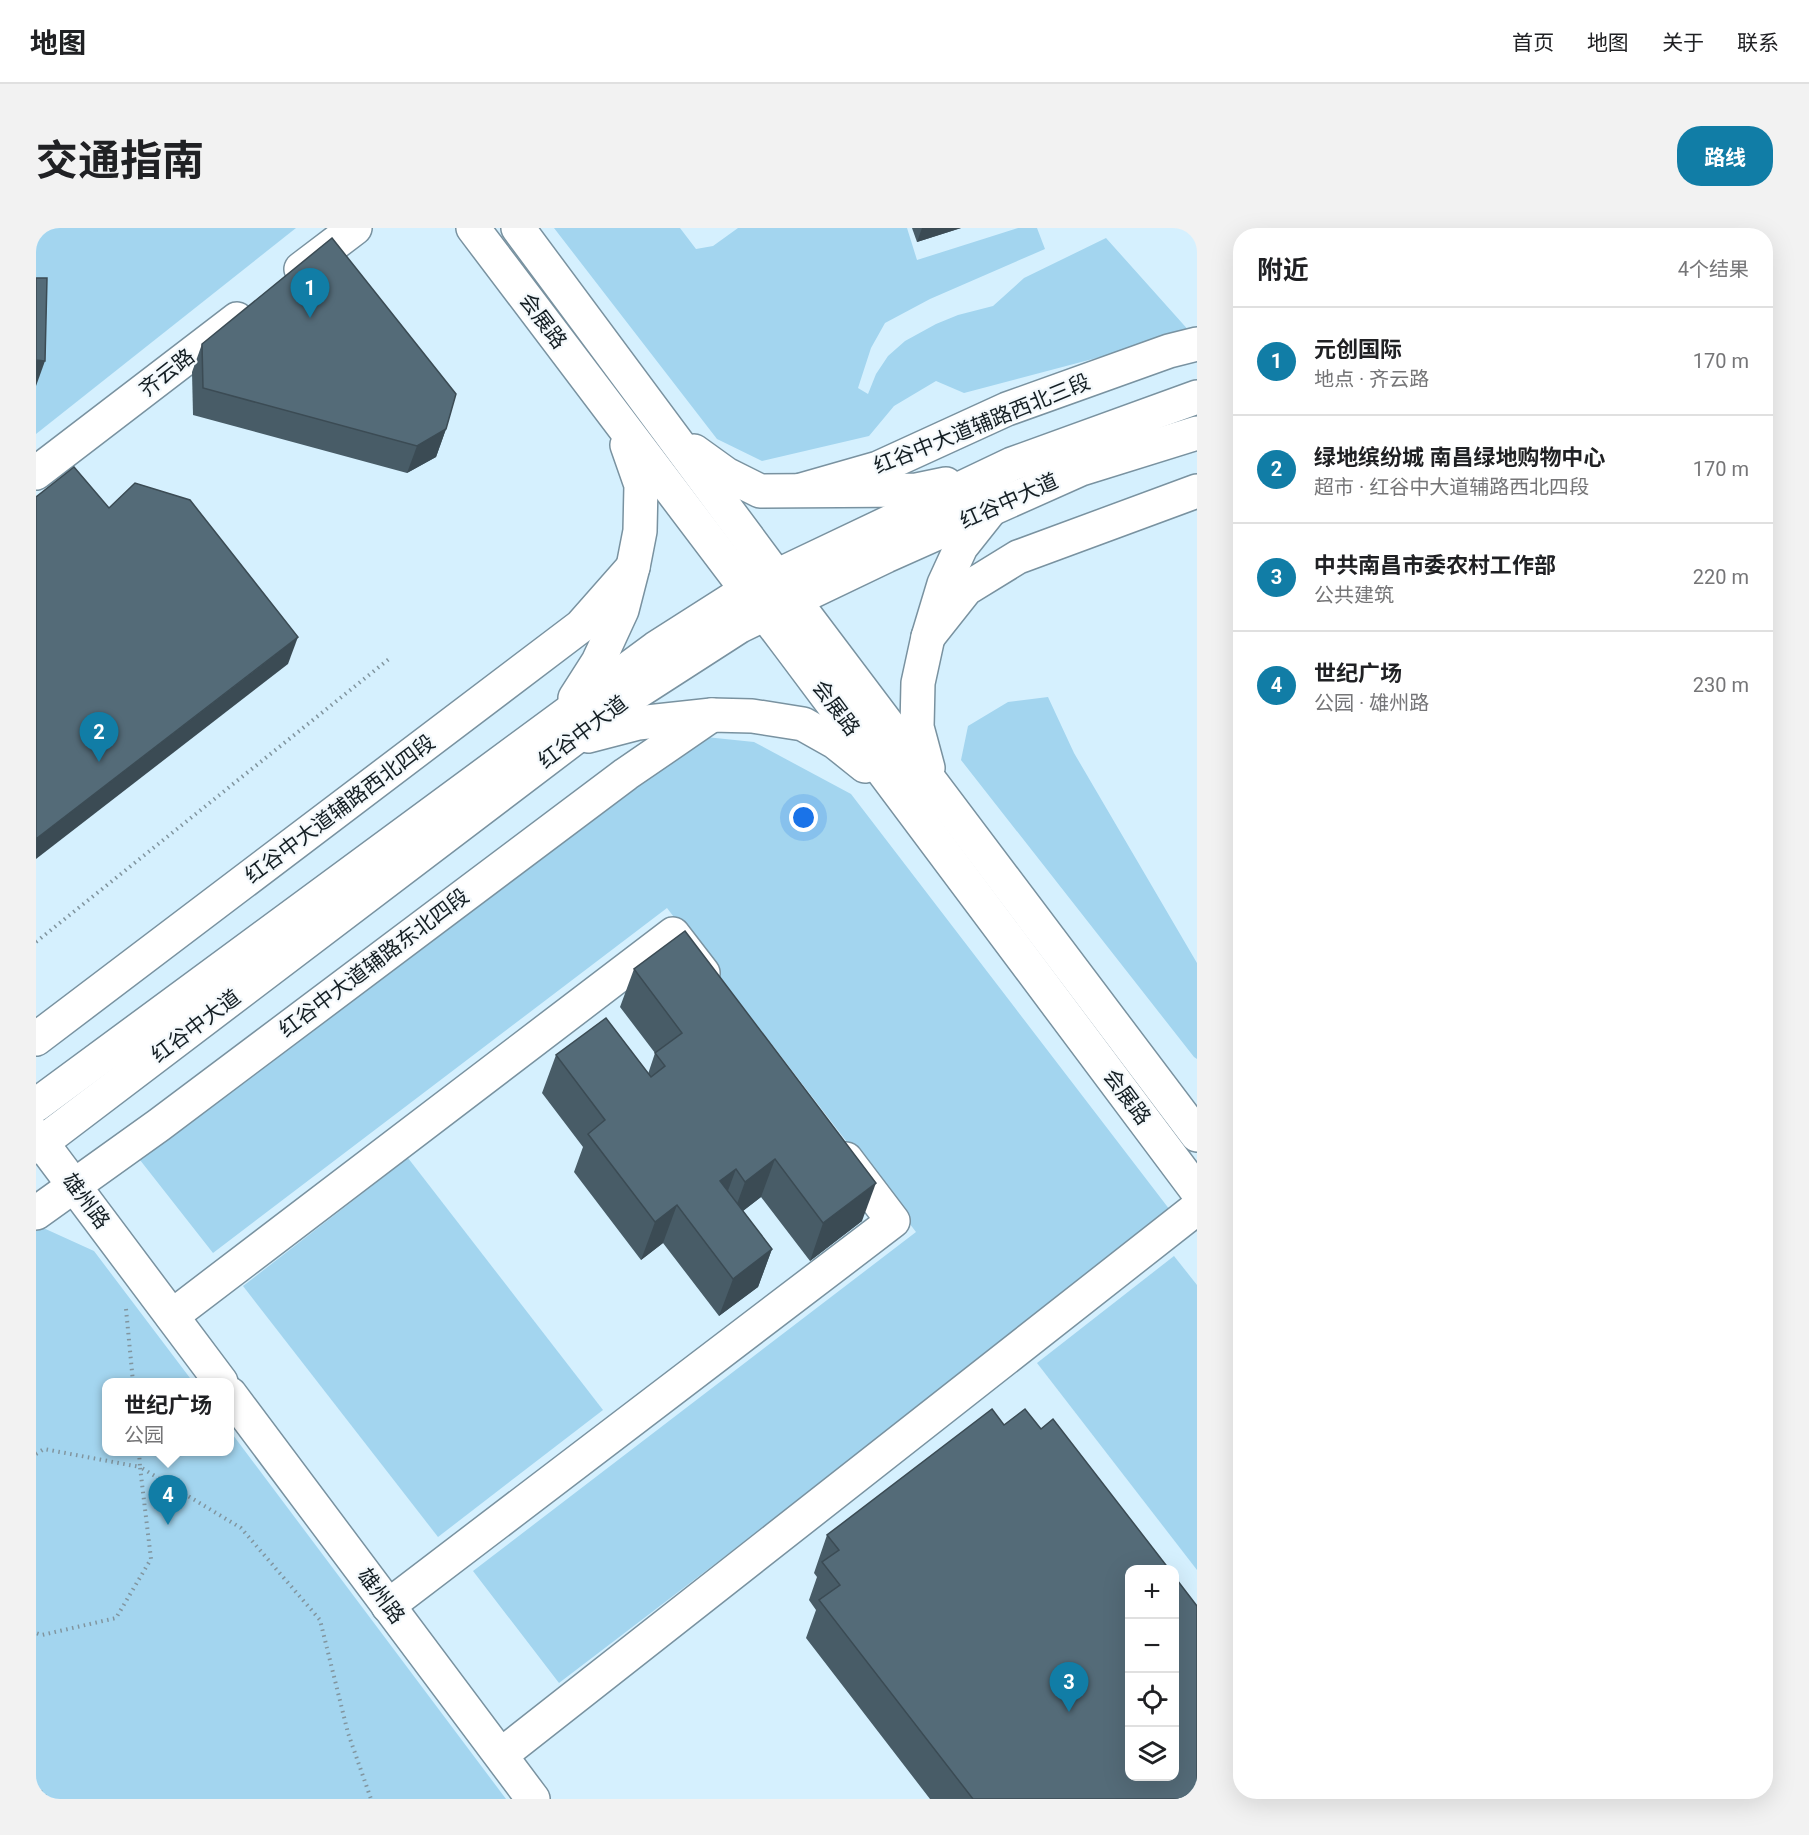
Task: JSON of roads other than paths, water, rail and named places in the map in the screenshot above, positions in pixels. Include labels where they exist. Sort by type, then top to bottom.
[{"type":"main road","name":"齐云路","points":[[36,473],[355,228]]},
{"type":"main road","name":"会展路","points":[[473,228],[1197,1191]]},
{"type":"main road","name":"会展路","points":[[518,228],[1197,1135]]},
{"type":"main road","name":"红谷中大道辅路西北三段","points":[[801,490],[878,468],[1007,409],[1169,351],[1197,344]]},
{"type":"main road","name":"红谷中大道","points":[[38,1142],[567,729],[656,648],[756,602],[1012,464],[1197,397]]},
{"type":"main road","points":[[619,420],[641,485],[640,531],[622,610],[567,729],[712,715],[752,716],[803,724],[835,742],[899,792]]},
{"type":"main road","name":"红谷中大道","points":[[785,587],[886,556],[1081,469],[1197,433]]},
{"type":"main road","points":[[672,434],[726,474],[760,490],[917,490],[986,477]]},
{"type":"main road","points":[[928,637],[966,589],[1018,557],[1197,491]]},
{"type":"main road","points":[[931,781],[917,727],[918,683],[928,637],[944,584],[961,547],[991,509]]},
{"type":"main road","name":"红谷中大道辅路西北四段","points":[[36,1039],[581,626],[633,567]]},
{"type":"main road","name":"红谷中大道辅路东北四段","points":[[36,1213],[159,1125],[626,774],[712,715]]},
{"type":"main road","name":"红谷中大道","points":[[36,1105],[567,729]]},
{"type":"main road","points":[[172,1316],[673,934],[723,999]]},
{"type":"main road","points":[[388,1606],[893,1221],[829,1138]]},
{"type":"main road","name":"雄州路","points":[[38,1142],[73,1185],[217,1378]]},
{"type":"main road","points":[[501,1755],[1197,1208]]},
{"type":"main road","name":"雄州路","points":[[234,1399],[533,1799]]},
{"type":"place","name":"元创国际","points":[[310,318]]},
{"type":"place","name":"绿地缤纷城 南昌绿地购物中心","points":[[99,762]]},
{"type":"place","name":"世纪广场","points":[[168,1525]]},
{"type":"place","name":"中共南昌市委农村工作部","points":[[1069,1712]]}]
